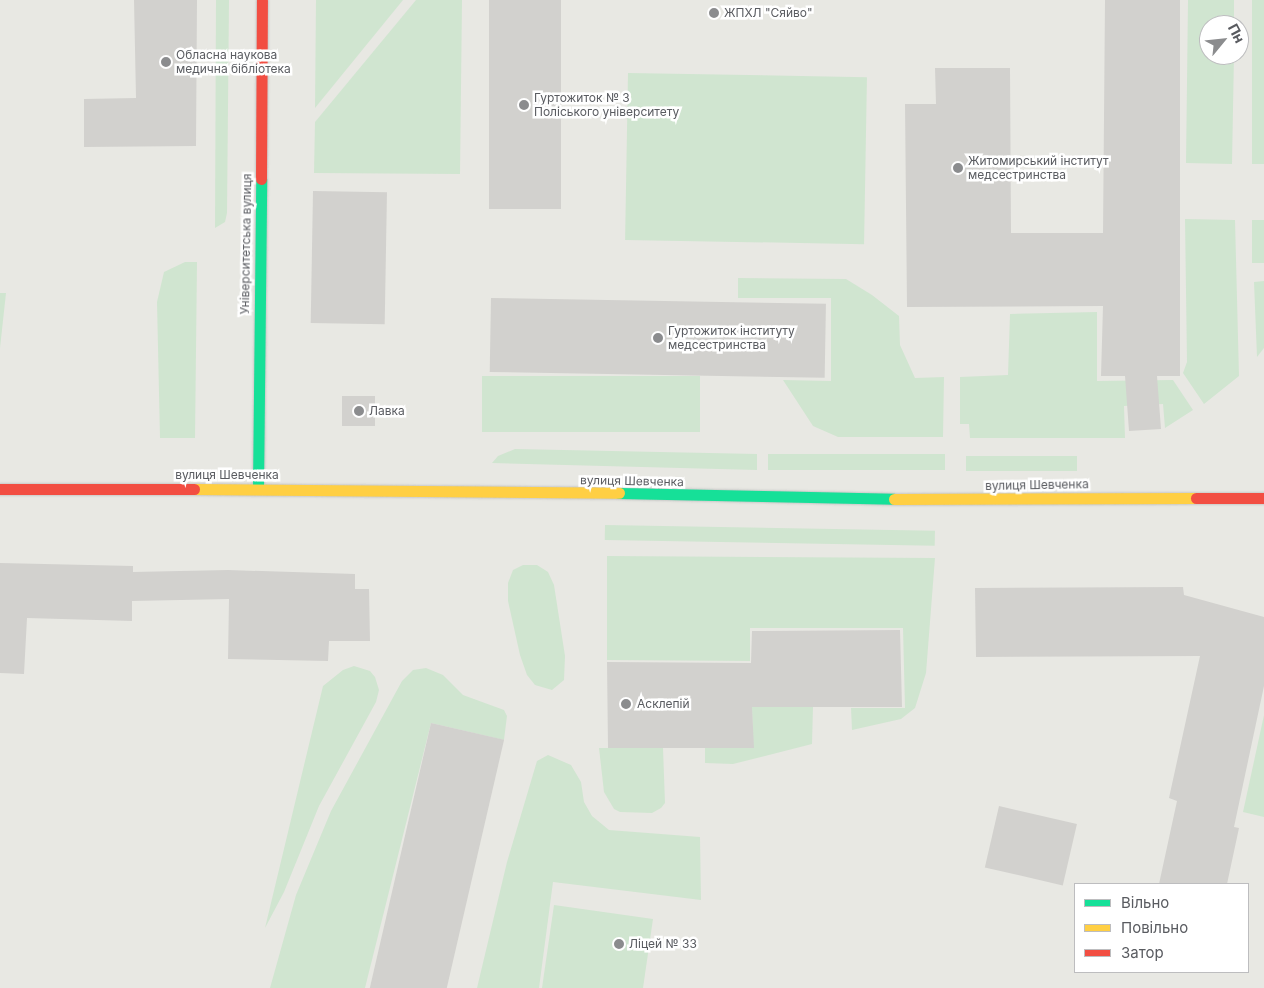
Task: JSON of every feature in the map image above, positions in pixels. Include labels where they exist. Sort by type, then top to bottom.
[{"type":"street","name":"Університетська вулиця","points":[[258,489],[262,0]]},
{"type":"street","name":"вулиця Шевченка","points":[[0,489],[258,489],[950,500],[1264,498]]},
{"type":"green space","points":[[216,0],[229,0],[227,213],[225,222],[215,228]]},
{"type":"green space","points":[[316,0],[403,0],[315,108]]},
{"type":"green space","points":[[416,0],[462,0],[460,174],[314,173],[315,122]]},
{"type":"green space","points":[[1188,0],[1234,0],[1234,15],[1199,15],[1199,65],[1234,65],[1232,164],[1186,163]]},
{"type":"green space","points":[[1252,0],[1264,0],[1264,164],[1252,164]]},
{"type":"green space","points":[[628,73],[867,77],[864,244],[625,240]]},
{"type":"green space","points":[[1185,219],[1235,220],[1239,376],[1204,404],[1183,373],[1187,362]]},
{"type":"green space","points":[[1252,220],[1264,220],[1264,263],[1252,263]]},
{"type":"green space","points":[[185,262],[197,262],[195,438],[160,438],[157,302],[164,272]]},
{"type":"green space","points":[[738,278],[846,279],[872,295],[899,316],[900,345],[915,378],[944,377],[943,437],[838,437],[813,426],[783,380],[831,381],[831,298],[738,298]]},
{"type":"green space","points":[[1264,281],[1264,348],[1257,357],[1254,282]]},
{"type":"green space","points":[[0,293],[6,293],[0,348]]},
{"type":"green space","points":[[1097,312],[1097,381],[1173,380],[1193,410],[1165,428],[1163,404],[1124,406],[1125,438],[970,438],[969,424],[960,424],[960,377],[1008,375],[1010,314]]},
{"type":"green space","points":[[482,376],[700,376],[700,432],[482,432]]},
{"type":"green space","points":[[515,449],[757,454],[757,470],[492,463],[498,456]]},
{"type":"green space","points":[[768,454],[945,454],[945,470],[768,470]]},
{"type":"green space","points":[[966,456],[1077,456],[1077,471],[966,471]]},
{"type":"green space","points":[[605,525],[935,531],[935,546],[605,540]]},
{"type":"green space","points":[[607,556],[935,558],[926,673],[915,708],[901,719],[852,730],[851,708],[905,708],[903,628],[750,628],[750,661],[607,660]]},
{"type":"green space","points":[[523,565],[537,565],[548,572],[554,585],[565,656],[564,680],[552,690],[535,685],[527,675],[520,655],[508,601],[508,583],[513,570]]},
{"type":"green space","points":[[354,666],[370,671],[375,677],[379,690],[376,702],[319,806],[284,892],[265,928],[323,686],[343,670]]},
{"type":"green space","points":[[426,668],[443,675],[463,695],[504,710],[507,716],[504,740],[431,723],[365,988],[270,988],[296,895],[331,811],[402,681],[413,670]]},
{"type":"green space","points":[[752,707],[813,707],[812,744],[733,764],[705,763],[705,748],[753,748]]},
{"type":"green space","points":[[1264,715],[1264,817],[1243,812]]},
{"type":"green space","points":[[599,748],[663,748],[665,803],[661,808],[652,813],[620,812],[614,809],[604,792]]},
{"type":"green space","points":[[548,755],[571,765],[581,782],[584,802],[592,816],[609,830],[700,837],[701,900],[553,882],[539,988],[477,988],[507,862],[537,761]]},
{"type":"green space","points":[[554,905],[653,919],[643,988],[542,988]]},
{"type":"building","name":"Обласна наукова медична бібліотека","points":[[134,0],[197,0],[196,146],[84,147],[84,99],[136,98]]},
{"type":"building","name":"Гуртожиток № 3 Поліського університету","points":[[489,0],[561,0],[561,209],[489,209]]},
{"type":"building","points":[[1105,0],[1180,0],[1180,376],[1157,376],[1161,429],[1129,431],[1125,376],[1101,376],[1103,306],[907,307],[905,104],[936,104],[935,68],[1010,68],[1011,233],[1103,233]]},
{"type":"building","points":[[313,191],[387,192],[385,324],[311,323]]},
{"type":"building","name":"Гуртожиток інституту медсестринства","points":[[491,298],[826,304],[825,378],[490,372]]},
{"type":"building","name":"Лавка","points":[[342,396],[375,396],[375,426],[342,426]]},
{"type":"building","points":[[0,563],[133,566],[133,572],[228,570],[355,574],[355,589],[369,589],[370,641],[329,641],[328,661],[228,659],[229,599],[132,601],[132,621],[27,618],[24,674],[0,673]]},
{"type":"building","points":[[1183,587],[1184,595],[1264,617],[1264,686],[1234,827],[1239,828],[1227,883],[1159,883],[1177,801],[1169,798],[1200,656],[976,657],[975,588]]},
{"type":"building","points":[[900,630],[902,707],[752,707],[754,748],[608,748],[607,662],[751,663],[752,631]]},
{"type":"building","points":[[431,723],[504,740],[447,988],[370,988]]},
{"type":"building","points":[[999,806],[1077,824],[1063,885],[985,867]]},
{"type":"traffic: fast","points":[[258,489],[261,179]]},
{"type":"traffic: fast","points":[[619,493],[894,499]]},
{"type":"traffic: slow","points":[[194,489],[619,493]]},
{"type":"traffic: slow","points":[[894,499],[1196,498]]},
{"type":"traffic: jam","points":[[261,179],[262,0]]},
{"type":"traffic: jam","points":[[0,489],[194,489]]},
{"type":"traffic: jam","points":[[1196,498],[1264,498]]},
{"type":"place","name":"ЖПХЛ \"Сяйво\"","points":[[714,13]]},
{"type":"place","name":"Обласна наукова медична бібліотека","points":[[166,62]]},
{"type":"place","name":"Гуртожиток № 3 Поліського університету","points":[[524,105]]},
{"type":"place","name":"Житомирський інститут медсестринства","points":[[958,168]]},
{"type":"place","name":"Гуртожиток інституту медсестринства","points":[[658,338]]},
{"type":"place","name":"Лавка","points":[[359,411]]},
{"type":"place","name":"Асклепій","points":[[626,704]]},
{"type":"place","name":"Ліцей № 33","points":[[619,944]]}]
